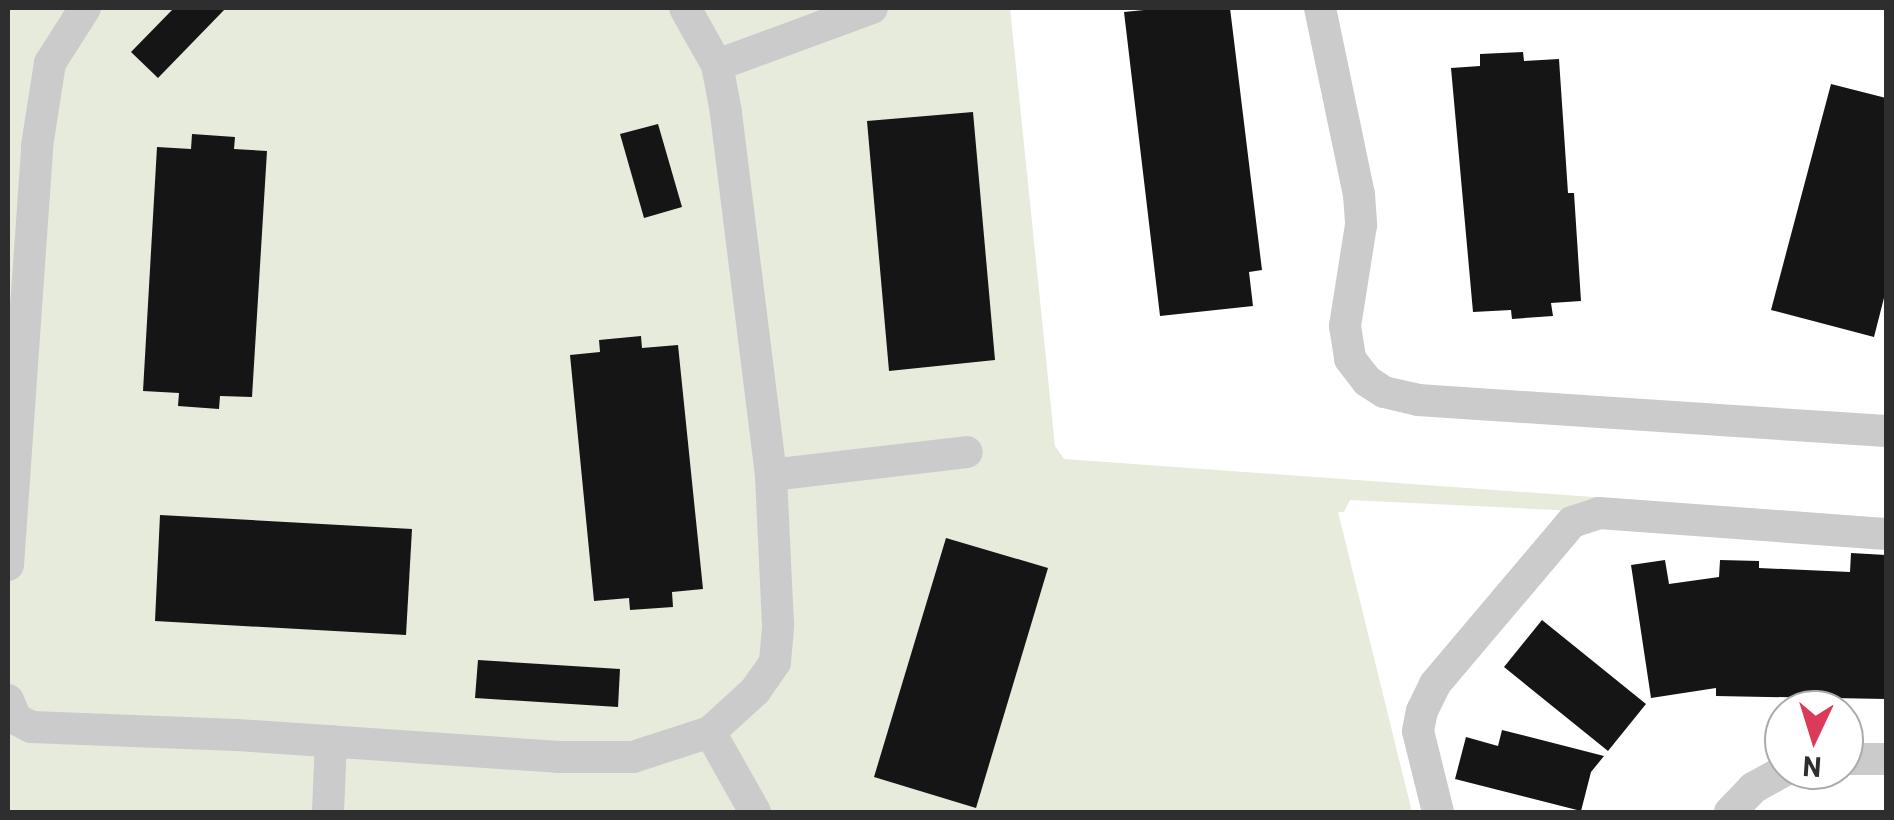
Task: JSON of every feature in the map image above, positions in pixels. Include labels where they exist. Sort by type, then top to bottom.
[{"type":"street","points":[[8,565],[16,320],[37,146],[50,63],[86,8]]},
{"type":"street","points":[[10,713],[31,727],[558,757],[633,757],[710,732],[756,691],[775,662],[777,543],[770,476],[746,266],[716,65],[684,8]]},
{"type":"street","points":[[716,65],[872,8]]},
{"type":"street","points":[[1320,8],[1359,194],[1361,225],[1346,326],[1350,359],[1367,381],[1384,392],[1418,400],[1886,431]]},
{"type":"street","points":[[770,476],[967,452]]},
{"type":"street","points":[[1438,812],[1418,731],[1422,711],[1435,684],[1572,522],[1599,513],[1886,534]]},
{"type":"street","points":[[710,732],[754,812]]},
{"type":"street","points":[[328,812],[332,742]]},
{"type":"street","points":[[1730,812],[1764,782]]},
{"type":"shaded area","points":[[8,8],[1010,8],[1055,446],[1064,459],[1886,518],[1886,526],[1350,500],[1344,512],[1338,512],[1412,812],[8,812]]},
{"type":"building","points":[[174,8],[226,8],[158,78],[131,52]]},
{"type":"building","points":[[1230,8],[1262,270],[1249,272],[1253,306],[1160,316],[1124,12]]},
{"type":"building","points":[[1523,52],[1524,61],[1559,59],[1568,193],[1574,193],[1581,301],[1551,303],[1553,316],[1512,319],[1511,310],[1473,312],[1451,68],[1480,66],[1480,54]]},
{"type":"building","points":[[1831,84],[1886,98],[1886,290],[1874,337],[1771,310]]},
{"type":"building","points":[[973,112],[995,360],[889,371],[867,121]]},
{"type":"building","points":[[658,124],[682,207],[644,218],[620,134]]},
{"type":"building","points":[[192,134],[235,137],[234,149],[267,151],[252,397],[220,396],[219,409],[178,406],[179,393],[143,391],[157,147],[191,149]]},
{"type":"building","points":[[641,336],[642,348],[678,345],[703,589],[672,592],[673,607],[630,610],[629,598],[594,601],[570,355],[600,352],[599,340]]},
{"type":"building","points":[[160,515],[412,529],[406,635],[155,621]]},
{"type":"building","points":[[946,538],[1048,568],[976,808],[874,777]]},
{"type":"building","points":[[1851,553],[1886,555],[1886,699],[1864,699],[1864,690],[1764,690],[1764,697],[1716,696],[1716,688],[1651,698],[1631,565],[1665,560],[1669,584],[1719,577],[1720,560],[1759,561],[1759,568],[1850,572]]},
{"type":"building","points":[[1542,620],[1646,704],[1608,751],[1504,667]]},
{"type":"building","points":[[478,660],[620,669],[618,707],[475,698]]},
{"type":"building","points":[[1502,730],[1604,756],[1591,772],[1581,811],[1455,779],[1466,737],[1498,746]]}]
